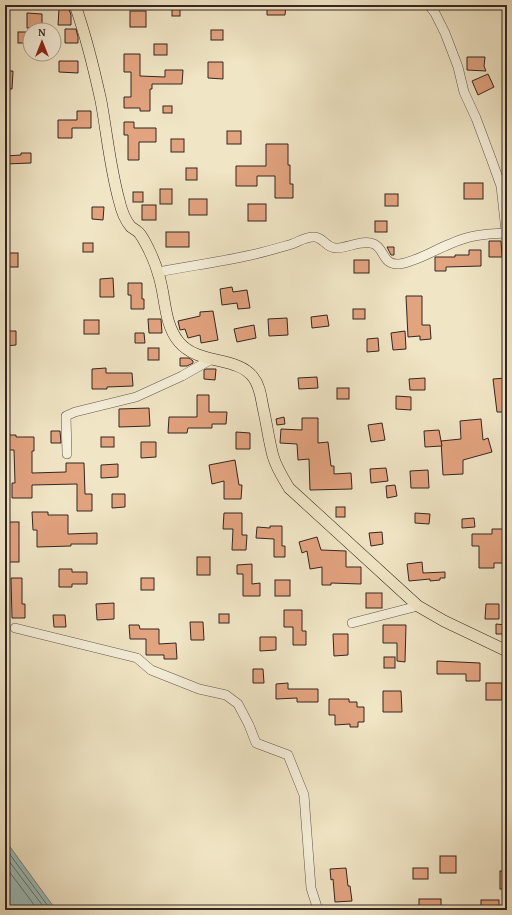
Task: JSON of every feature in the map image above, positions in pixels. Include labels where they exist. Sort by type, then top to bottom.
[{"type":"main road","points":[[75,5],[82,26],[101,101],[114,177],[124,217],[131,226],[140,233],[146,244],[163,288],[165,306],[171,329],[178,341],[188,350],[210,360],[228,362],[242,368],[253,376],[259,387],[274,458],[282,477],[289,488],[418,606],[444,621],[507,651]]},
{"type":"street","points":[[158,272],[251,255],[294,243],[305,238],[314,237],[320,239],[330,248],[368,242],[376,245],[388,262],[400,264],[451,243],[477,235],[506,236],[501,186],[476,118],[464,92],[458,67],[445,33],[435,13],[428,5]]},
{"type":"street","points":[[67,454],[66,416],[75,412],[136,397],[182,376],[210,360]]},
{"type":"street","points":[[352,623],[418,606]]},
{"type":"street","points":[[14,628],[137,658],[151,670],[199,689],[226,695],[238,704],[256,743],[288,755],[292,762],[304,795],[311,888],[318,910]]},
{"type":"water","points":[[5,840],[56,910],[5,910]]},
{"type":"building","points":[[172,5],[180,5],[180,16],[172,16]]},
{"type":"building","points":[[267,5],[286,5],[285,15],[267,15]]},
{"type":"building","points":[[59,9],[69,9],[71,15],[71,25],[62,25],[62,22],[58,22]]},
{"type":"building","points":[[130,11],[146,11],[146,27],[130,27]]},
{"type":"building","points":[[27,13],[42,14],[42,22],[27,22]]},
{"type":"building","points":[[65,29],[76,29],[78,43],[65,43]]},
{"type":"building","points":[[211,30],[223,30],[223,40],[211,40]]},
{"type":"building","points":[[18,32],[22,32],[22,43],[18,43]]},
{"type":"building","points":[[154,44],[167,44],[167,55],[154,55]]},
{"type":"building","points":[[124,54],[140,54],[140,76],[165,77],[165,70],[183,70],[182,84],[152,84],[152,89],[150,89],[150,111],[140,111],[140,108],[124,108],[124,97],[131,97],[131,72],[124,72]]},
{"type":"building","points":[[467,57],[485,57],[484,66],[486,71],[467,70]]},
{"type":"building","points":[[78,61],[78,73],[59,72],[59,62]]},
{"type":"building","points":[[208,62],[223,62],[223,79],[208,78]]},
{"type":"building","points":[[5,71],[13,71],[12,89],[5,89]]},
{"type":"building","points":[[488,74],[494,87],[478,95],[472,81]]},
{"type":"building","points":[[163,106],[172,106],[172,113],[163,113]]},
{"type":"building","points":[[77,111],[91,111],[91,128],[72,128],[72,138],[58,138],[58,120],[77,120]]},
{"type":"building","points":[[124,122],[134,122],[134,128],[156,128],[156,142],[139,142],[139,160],[128,160],[128,135],[124,135]]},
{"type":"building","points":[[227,131],[241,131],[241,144],[227,144]]},
{"type":"building","points":[[171,139],[184,139],[184,152],[171,152]]},
{"type":"building","points":[[266,144],[288,144],[288,165],[290,165],[290,184],[293,184],[293,198],[275,198],[275,176],[257,176],[257,186],[236,186],[236,166],[266,166]]},
{"type":"building","points":[[21,153],[31,153],[31,163],[5,164],[5,156],[21,155]]},
{"type":"building","points":[[186,168],[197,168],[197,180],[186,180]]},
{"type":"building","points":[[464,183],[483,183],[483,199],[464,199]]},
{"type":"building","points":[[160,189],[172,189],[172,204],[160,204]]},
{"type":"building","points":[[133,192],[143,192],[143,202],[133,202]]},
{"type":"building","points":[[385,194],[398,194],[398,206],[385,206]]},
{"type":"building","points":[[189,199],[207,199],[207,215],[189,215]]},
{"type":"building","points":[[248,204],[266,204],[266,221],[248,221]]},
{"type":"building","points":[[142,205],[156,205],[156,220],[142,220]]},
{"type":"building","points":[[92,207],[104,207],[103,220],[92,219]]},
{"type":"building","points":[[375,221],[387,221],[387,232],[375,232]]},
{"type":"building","points":[[166,232],[189,232],[189,247],[166,247]]},
{"type":"building","points":[[489,241],[501,241],[502,257],[489,257]]},
{"type":"building","points":[[83,243],[93,243],[93,252],[83,252]]},
{"type":"building","points":[[387,247],[394,247],[394,255],[391,255]]},
{"type":"building","points":[[469,250],[481,250],[481,266],[446,267],[446,271],[435,271],[435,257],[469,255]]},
{"type":"building","points":[[8,253],[18,253],[18,267],[8,267]]},
{"type":"building","points":[[354,260],[369,260],[369,273],[354,273]]},
{"type":"building","points":[[113,278],[114,297],[100,297],[100,279]]},
{"type":"building","points":[[128,283],[142,283],[142,299],[144,299],[144,309],[131,309],[131,295],[128,295]]},
{"type":"building","points":[[232,287],[233,292],[247,290],[250,308],[238,309],[237,303],[222,305],[220,289]]},
{"type":"building","points":[[406,296],[422,296],[422,325],[430,325],[431,339],[420,340],[420,336],[408,337]]},
{"type":"building","points":[[353,309],[365,309],[365,319],[353,319]]},
{"type":"building","points":[[213,311],[218,340],[201,343],[200,335],[188,338],[185,329],[180,330],[178,321],[200,316],[200,312]]},
{"type":"building","points":[[327,315],[329,326],[312,328],[311,317]]},
{"type":"building","points":[[287,318],[288,335],[269,336],[268,319]]},
{"type":"building","points":[[148,319],[161,319],[162,333],[149,333]]},
{"type":"building","points":[[84,320],[99,320],[99,334],[84,334]]},
{"type":"building","points":[[254,325],[256,338],[237,342],[234,329]]},
{"type":"building","points":[[5,331],[16,331],[16,345],[5,346]]},
{"type":"building","points":[[405,331],[406,349],[393,350],[391,333]]},
{"type":"building","points":[[135,333],[144,333],[145,343],[135,343]]},
{"type":"building","points":[[378,338],[379,351],[367,352],[367,339]]},
{"type":"building","points":[[148,348],[159,348],[159,360],[148,360]]},
{"type":"building","points":[[180,358],[189,358],[193,361],[193,363],[187,366],[180,366]]},
{"type":"building","points":[[106,368],[106,373],[132,373],[133,386],[92,389],[92,369]]},
{"type":"building","points":[[216,369],[215,380],[204,379],[204,370]]},
{"type":"building","points":[[317,377],[318,388],[299,389],[298,378]]},
{"type":"building","points":[[425,378],[425,390],[410,390],[409,379]]},
{"type":"building","points":[[506,378],[507,412],[497,412],[493,379]]},
{"type":"building","points":[[337,388],[349,388],[349,399],[337,399]]},
{"type":"building","points":[[197,395],[209,395],[209,412],[227,412],[226,424],[212,424],[212,428],[188,428],[187,433],[168,433],[169,417],[197,417]]},
{"type":"building","points":[[396,396],[411,397],[411,410],[396,409]]},
{"type":"building","points":[[149,408],[150,426],[119,427],[119,409]]},
{"type":"building","points":[[284,417],[285,424],[277,425],[276,419]]},
{"type":"building","points":[[302,418],[318,418],[318,443],[328,442],[331,466],[334,466],[334,474],[351,473],[352,489],[310,490],[309,459],[298,460],[297,444],[280,443],[281,429],[302,430]]},
{"type":"building","points":[[481,419],[483,440],[488,438],[492,452],[463,460],[463,474],[443,475],[441,441],[461,439],[460,421]]},
{"type":"building","points":[[382,423],[385,440],[371,442],[368,425]]},
{"type":"building","points":[[439,430],[442,446],[425,447],[424,431]]},
{"type":"building","points":[[51,431],[60,431],[61,443],[51,443]]},
{"type":"building","points":[[236,432],[250,433],[250,449],[236,449]]},
{"type":"building","points":[[5,435],[16,435],[16,437],[34,437],[34,451],[32,451],[32,473],[66,472],[66,463],[84,463],[85,494],[92,494],[92,511],[77,511],[77,484],[32,485],[32,498],[12,498],[12,483],[15,483],[14,450],[5,450]]},
{"type":"building","points":[[101,437],[114,437],[114,447],[101,447]]},
{"type":"building","points":[[141,442],[156,442],[156,457],[141,458]]},
{"type":"building","points":[[235,460],[239,485],[242,485],[241,499],[224,499],[224,481],[212,484],[209,465]]},
{"type":"building","points":[[118,464],[118,477],[101,478],[101,465]]},
{"type":"building","points":[[386,468],[388,481],[371,483],[370,469]]},
{"type":"building","points":[[428,470],[429,488],[411,488],[410,471]]},
{"type":"building","points":[[395,485],[397,496],[387,498],[386,486]]},
{"type":"building","points":[[112,494],[125,494],[125,507],[112,508]]},
{"type":"building","points":[[336,507],[345,507],[345,517],[336,517]]},
{"type":"building","points":[[32,512],[48,512],[48,515],[68,515],[68,534],[97,533],[97,544],[71,544],[71,546],[37,547],[37,530],[33,530]]},
{"type":"building","points":[[224,513],[242,513],[242,535],[247,535],[246,550],[232,550],[233,529],[223,529]]},
{"type":"building","points":[[415,513],[430,514],[429,524],[415,523]]},
{"type":"building","points":[[474,518],[475,527],[462,528],[462,519]]},
{"type":"building","points":[[5,522],[19,522],[19,562],[5,562]]},
{"type":"building","points":[[270,526],[282,526],[282,546],[285,546],[285,557],[274,557],[274,539],[256,538],[257,527],[270,528]]},
{"type":"building","points":[[492,529],[506,529],[507,563],[494,563],[494,568],[479,568],[479,546],[472,546],[472,534],[492,534]]},
{"type":"building","points":[[382,532],[383,544],[371,546],[369,533]]},
{"type":"building","points":[[317,537],[321,550],[346,551],[346,567],[361,567],[361,584],[331,583],[331,585],[322,585],[322,567],[310,569],[307,551],[302,553],[299,542]]},
{"type":"building","points":[[197,557],[210,557],[210,575],[197,575]]},
{"type":"building","points":[[422,562],[423,573],[445,572],[445,578],[430,581],[430,579],[409,581],[407,564]]},
{"type":"building","points":[[252,564],[252,584],[260,583],[260,596],[243,596],[243,574],[237,574],[237,565]]},
{"type":"building","points":[[59,569],[72,569],[72,572],[87,572],[87,584],[72,584],[72,587],[59,587]]},
{"type":"building","points":[[11,578],[22,578],[22,604],[25,604],[25,618],[12,618]]},
{"type":"building","points":[[141,578],[154,578],[154,590],[141,590]]},
{"type":"building","points":[[275,580],[290,580],[290,596],[275,596]]},
{"type":"building","points":[[366,593],[382,593],[382,608],[366,608]]},
{"type":"building","points":[[114,603],[114,619],[97,620],[96,604]]},
{"type":"building","points":[[486,604],[499,604],[499,619],[485,619]]},
{"type":"building","points":[[284,610],[302,610],[302,631],[306,631],[306,645],[293,645],[293,627],[284,627]]},
{"type":"building","points":[[219,614],[229,614],[229,623],[219,623]]},
{"type":"building","points":[[53,615],[65,615],[66,627],[54,627]]},
{"type":"building","points":[[190,622],[203,622],[204,640],[191,640]]},
{"type":"building","points":[[496,624],[506,625],[506,634],[496,634]]},
{"type":"building","points":[[129,625],[139,625],[140,629],[159,629],[159,644],[176,643],[177,659],[164,659],[164,655],[146,655],[146,639],[130,639]]},
{"type":"building","points":[[383,625],[406,625],[405,662],[397,661],[397,643],[383,643]]},
{"type":"building","points":[[333,634],[348,634],[348,655],[334,656]]},
{"type":"building","points":[[260,637],[276,637],[276,650],[260,651]]},
{"type":"building","points":[[384,657],[395,657],[395,668],[384,668]]},
{"type":"building","points":[[437,661],[480,663],[480,681],[466,681],[466,674],[437,674]]},
{"type":"building","points":[[253,669],[263,669],[264,683],[253,683]]},
{"type":"building","points":[[288,683],[288,689],[318,689],[318,702],[297,702],[297,698],[276,699],[276,684]]},
{"type":"building","points":[[486,683],[502,683],[502,700],[486,700]]},
{"type":"building","points":[[383,691],[401,691],[402,712],[383,712]]},
{"type":"building","points":[[329,699],[349,699],[349,702],[357,702],[357,707],[364,707],[364,722],[358,722],[358,727],[350,727],[350,724],[335,725],[335,715],[329,715]]},
{"type":"building","points":[[440,856],[456,856],[456,873],[440,873]]},
{"type":"building","points":[[346,868],[348,886],[350,886],[352,901],[335,902],[333,879],[331,880],[330,869]]},
{"type":"building","points":[[413,868],[428,868],[428,879],[413,879]]},
{"type":"building","points":[[500,871],[507,871],[507,889],[500,889]]},
{"type":"building","points":[[419,899],[441,899],[441,910],[419,910]]},
{"type":"building","points":[[481,900],[499,900],[499,910],[481,910]]}]
